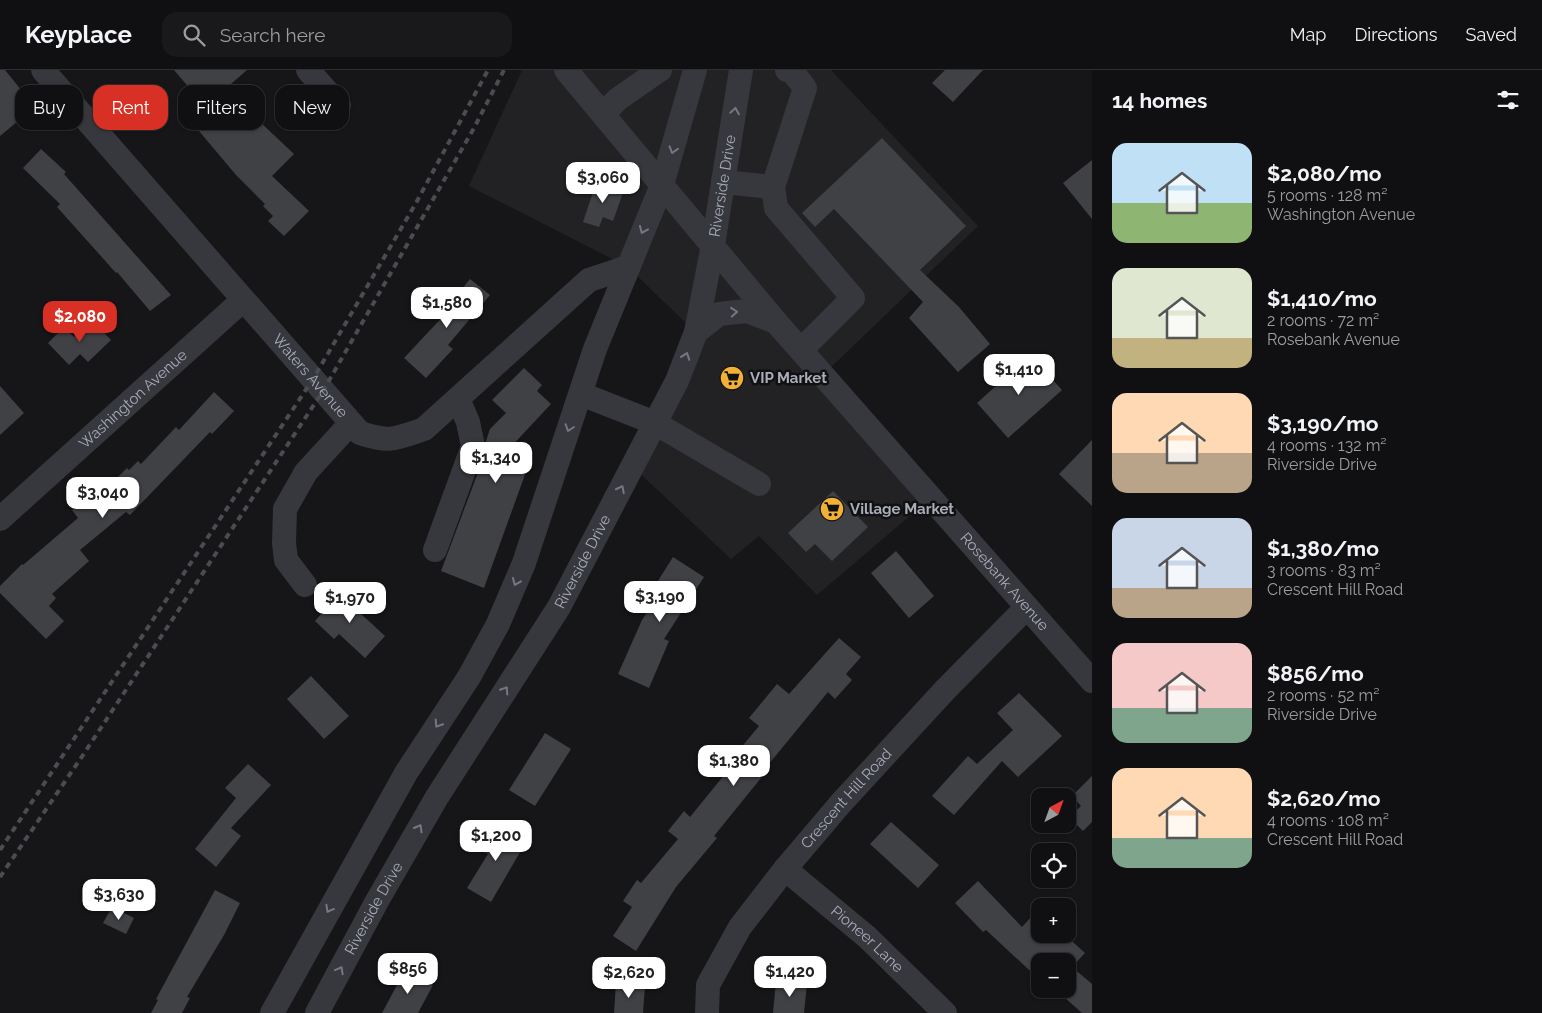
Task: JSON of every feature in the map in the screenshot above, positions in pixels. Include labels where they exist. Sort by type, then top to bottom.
[{"type":"street","name":"Waters Avenue","points":[[43,70],[360,433],[382,440],[395,439],[424,429],[589,280],[628,267]]},
{"type":"street","points":[[308,70],[321,85]]},
{"type":"street","name":"Rosebank Avenue","points":[[566,70],[604,113],[776,322],[1092,681]]},
{"type":"street","points":[[604,113],[625,94],[660,70]]},
{"type":"street","name":"Riverside Drive","points":[[317,1013],[377,901],[437,796],[559,608],[677,381],[696,332],[714,245],[741,70]]},
{"type":"street","points":[[787,70],[792,71],[805,88],[773,187],[776,208],[853,298],[801,350]]},
{"type":"street","points":[[272,1013],[406,773],[469,677],[498,624],[524,563],[581,394],[628,267],[662,185],[691,72]]},
{"type":"street","points":[[724,182],[773,187]]},
{"type":"street","name":"Washington Avenue","points":[[0,519],[243,300]]},
{"type":"street","points":[[696,332],[719,314],[747,311],[776,322]]},
{"type":"street","points":[[581,394],[655,424],[759,484]]},
{"type":"street","points":[[436,550],[473,446],[468,422],[458,399]]},
{"type":"street","points":[[305,585],[286,560],[284,509],[306,472],[352,423]]},
{"type":"street","name":"Crescent Hill Road","points":[[707,1013],[708,985],[740,927],[785,869],[848,796],[945,690],[1026,608]]},
{"type":"street","name":"Pioneer Lane","points":[[785,869],[867,937],[945,1013]]},
{"type":"street","points":[[343,883],[377,901]]},
{"type":"shaded area","points":[[522,70],[831,70],[978,226],[823,375],[924,504],[817,595],[759,536],[731,559],[633,467],[695,332],[628,267],[469,186]]},
{"type":"building","points":[[0,70],[5,70],[17,85],[15,85],[15,124],[0,136]]},
{"type":"building","points":[[174,70],[247,70],[232,85],[187,85]]},
{"type":"building","points":[[945,70],[983,70],[953,102],[932,83]]},
{"type":"building","points":[[265,127],[294,154],[272,176],[309,211],[284,236],[268,221],[273,216],[263,206],[265,204],[236,175],[199,131],[265,130]]},
{"type":"building","points":[[882,138],[966,226],[920,270],[959,307],[990,344],[958,372],[909,318],[923,302],[834,209],[815,227],[802,213]]},
{"type":"building","points":[[41,149],[66,172],[64,174],[171,295],[150,311],[57,207],[60,204],[23,168]]},
{"type":"building","points":[[1092,160],[1092,219],[1063,183]]},
{"type":"building","points":[[597,180],[624,190],[613,221],[603,217],[599,227],[583,222]]},
{"type":"building","points":[[470,279],[490,295],[448,345],[453,349],[426,378],[404,358],[449,310],[446,308]]},
{"type":"building","points":[[92,320],[111,340],[88,362],[80,354],[69,365],[48,343],[64,327],[74,337]]},
{"type":"building","points":[[1030,355],[1062,390],[1008,438],[977,403]]},
{"type":"building","points":[[524,368],[542,385],[537,391],[551,404],[508,450],[531,458],[484,588],[441,571],[486,451],[486,441],[490,429],[506,413],[492,400]]},
{"type":"building","points":[[0,386],[24,413],[0,435]]},
{"type":"building","points":[[214,392],[234,411],[212,434],[210,432],[130,515],[126,512],[80,550],[89,561],[52,594],[56,598],[49,606],[64,621],[46,639],[0,593],[0,586],[22,564],[78,518],[72,510],[96,490],[100,495],[127,468],[129,470],[138,461],[141,464],[176,427],[179,430]]},
{"type":"building","points":[[1092,440],[1092,506],[1059,474]]},
{"type":"building","name":"Village Market","points":[[833,491],[868,527],[832,561],[815,544],[806,552],[788,533]]},
{"type":"building","points":[[896,551],[934,596],[909,618],[871,573]]},
{"type":"building","points":[[673,557],[704,577],[664,639],[669,641],[649,688],[618,674],[642,620],[662,589],[656,584]]},
{"type":"building","points":[[344,589],[362,606],[358,611],[385,636],[365,658],[339,634],[334,639],[315,621]]},
{"type":"building","points":[[839,638],[861,657],[846,674],[852,680],[835,699],[828,692],[759,776],[761,778],[714,836],[717,838],[676,887],[636,951],[613,936],[632,907],[623,901],[637,880],[641,883],[678,839],[668,831],[684,811],[690,817],[725,774],[717,768],[730,752],[734,756],[759,726],[749,718],[777,684],[789,694]]},
{"type":"building","points":[[311,676],[349,716],[324,739],[287,699]]},
{"type":"building","points":[[1019,693],[1062,736],[1018,777],[1002,761],[954,815],[932,796],[968,756],[977,764],[1013,730],[997,713]]},
{"type":"building","points":[[545,733],[571,749],[535,806],[509,790]]},
{"type":"building","points":[[248,764],[271,785],[231,828],[241,836],[216,867],[195,849],[236,798],[225,788]]},
{"type":"building","points":[[1092,776],[1092,822],[1083,831],[1076,824],[1076,811],[1081,806],[1076,800],[1076,792]]},
{"type":"building","points":[[891,822],[939,865],[918,888],[870,844]]},
{"type":"building","points":[[496,824],[526,842],[491,902],[467,888],[488,854],[481,850]]},
{"type":"building","points":[[978,881],[1022,927],[1031,917],[1031,943],[1074,943],[1085,953],[1076,963],[1076,953],[1031,953],[1031,972],[986,930],[983,932],[955,903]]},
{"type":"building","points":[[215,890],[240,903],[224,935],[187,997],[190,998],[182,1013],[151,1013],[158,1000],[156,999]]},
{"type":"building","points":[[112,907],[134,918],[126,934],[103,923]]},
{"type":"building","points":[[405,970],[433,985],[418,1013],[382,1013]]},
{"type":"building","points":[[1076,970],[1092,984],[1092,1013],[1082,1013],[1065,998],[1076,998]]},
{"type":"building","points":[[776,981],[807,984],[804,1013],[773,1013]]},
{"type":"building","points":[[616,983],[645,986],[643,1013],[614,1013]]},
{"type":"railway","points":[[0,850],[313,379],[416,203],[488,70]]},
{"type":"railway","points":[[0,877],[83,755],[323,391],[474,128],[504,70]]},
{"type":"place","name":"VIP Market","points":[[732,378]]},
{"type":"place","name":"Village Market","points":[[832,509]]}]
